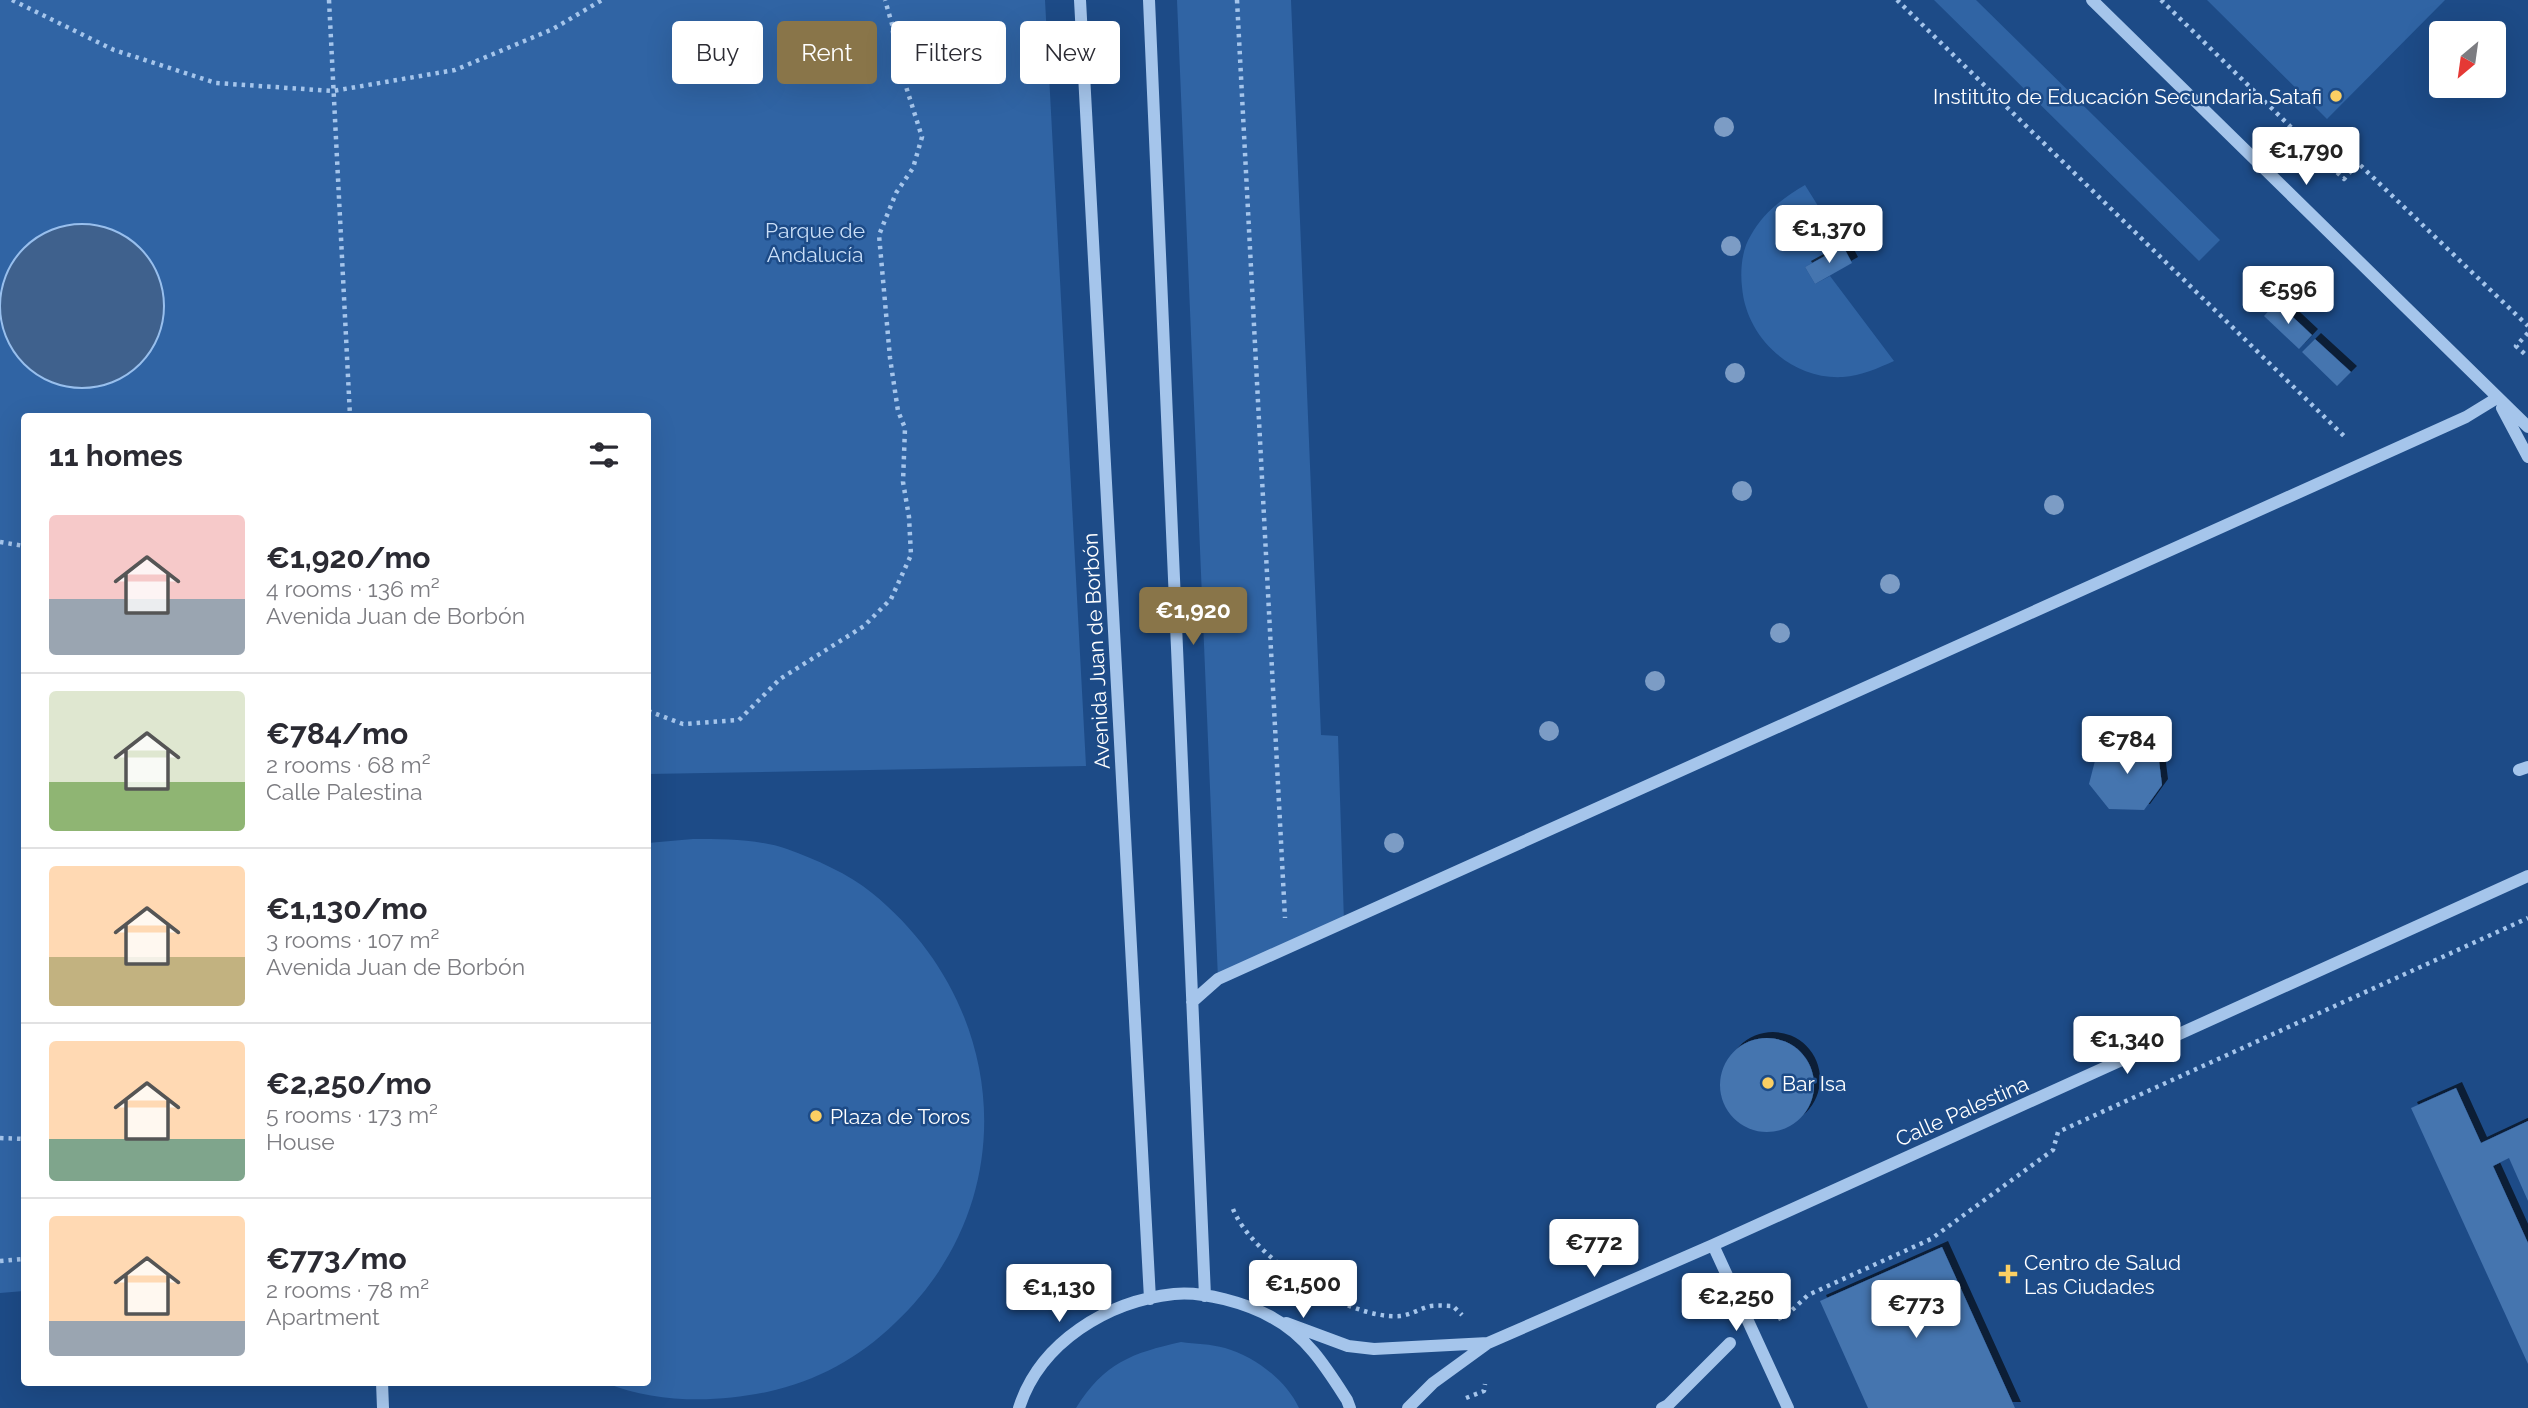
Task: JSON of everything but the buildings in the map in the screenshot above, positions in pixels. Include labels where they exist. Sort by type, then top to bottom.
[{"type":"street","name":"Avenida Juan de Borbón","points":[[1080,0],[1150,1299]]},
{"type":"street","points":[[1149,0],[1205,1296]]},
{"type":"street","points":[[2092,0],[2528,427]]},
{"type":"street","points":[[1192,1002],[1218,979],[2466,417],[2497,398]]},
{"type":"street","points":[[2497,398],[2528,457]]},
{"type":"street","name":"Calle Palestina","points":[[1408,1408],[1433,1383],[1488,1343],[1713,1245],[2528,876]]},
{"type":"street","points":[[1713,1245],[1788,1408]]},
{"type":"street","name":"Calle Palestina","points":[[1018,1408],[1022,1396],[1049,1355],[1086,1324],[1128,1303],[1176,1294],[1220,1298],[1348,1346],[1374,1349],[1488,1343]]},
{"type":"street","points":[[1273,1318],[1317,1353],[1348,1400],[1350,1408]]},
{"type":"street","points":[[1662,1408],[1730,1343]]},
{"type":"street","points":[[382,1386],[383,1408]]},
{"type":"path","points":[[12,0],[114,50],[215,83],[333,91],[455,71],[553,29],[602,0]]},
{"type":"path","points":[[329,0],[350,413]]},
{"type":"path","points":[[651,712],[683,724],[739,720],[780,679],[864,625],[882,608],[891,599],[911,555],[909,517],[903,482],[905,428],[898,411],[890,358],[879,235],[896,193],[913,168],[922,137],[896,55],[892,24],[885,0]]},
{"type":"path","points":[[1237,0],[1286,948]]},
{"type":"path","points":[[1898,0],[2369,461]]},
{"type":"path","points":[[2161,0],[2344,179],[2358,163],[2528,326]]},
{"type":"path","points":[[2528,333],[2516,346],[2528,357]]},
{"type":"path","points":[[0,542],[21,546]]},
{"type":"path","points":[[1753,1331],[1788,1314],[1808,1295],[1931,1238],[2053,1150],[2058,1132],[2528,918]]},
{"type":"path","points":[[0,1138],[21,1139]]},
{"type":"path","points":[[1230,1201],[1239,1223],[1277,1261],[1309,1286],[1362,1312],[1401,1316],[1430,1306],[1453,1306],[1488,1343],[1484,1391],[1457,1402]]},
{"type":"path","points":[[0,1261],[21,1259]]},
{"type":"green space","name":"Parque de Andalucía","points":[[0,0],[1045,0],[1046,21],[1020,21],[1020,84],[1049,84],[1086,766],[651,774],[651,413],[21,413],[21,1291],[0,1293]]},
{"type":"green space","points":[[1177,0],[1291,0],[1321,735],[1338,736],[1344,922],[1218,979]]},
{"type":"green space","points":[[1934,0],[1976,0],[2220,240],[2199,261]]},
{"type":"green space","points":[[2207,0],[2445,0],[2327,119]]},
{"type":"green space","points":[[1805,185],[1843,246],[1805,267],[1815,284],[1830,276],[1894,361],[1850,376],[1824,376],[1789,363],[1774,352],[1752,323],[1742,287],[1742,267],[1748,241],[1768,212]]},
{"type":"green space","name":"Plaza de Toros","points":[[693,839],[753,841],[809,857],[853,880],[872,893],[917,938],[951,989],[974,1045],[984,1103],[981,1162],[966,1219],[937,1274],[895,1323],[852,1357],[820,1375],[747,1396],[665,1398],[614,1386],[651,1386],[651,843]]},
{"type":"green space","points":[[1181,1342],[1220,1347],[1258,1363],[1278,1379],[1299,1408],[1076,1408],[1097,1380],[1121,1362]]},
{"type":"shaded area","points":[[82,224],[113,230],[140,248],[158,275],[164,306],[158,337],[140,364],[113,382],[82,388],[51,382],[24,364],[6,337],[0,306],[6,275],[24,248],[51,230]]},
{"type":"place","name":"Instituto de Educación Secundaria Satafi","points":[[2336,96]]},
{"type":"place","name":"Bar Isa","points":[[1768,1083]]},
{"type":"place","name":"Plaza de Toros","points":[[816,1116]]},
{"type":"place","name":"Centro de Salud Las Ciudades","points":[[2008,1274]]}]
